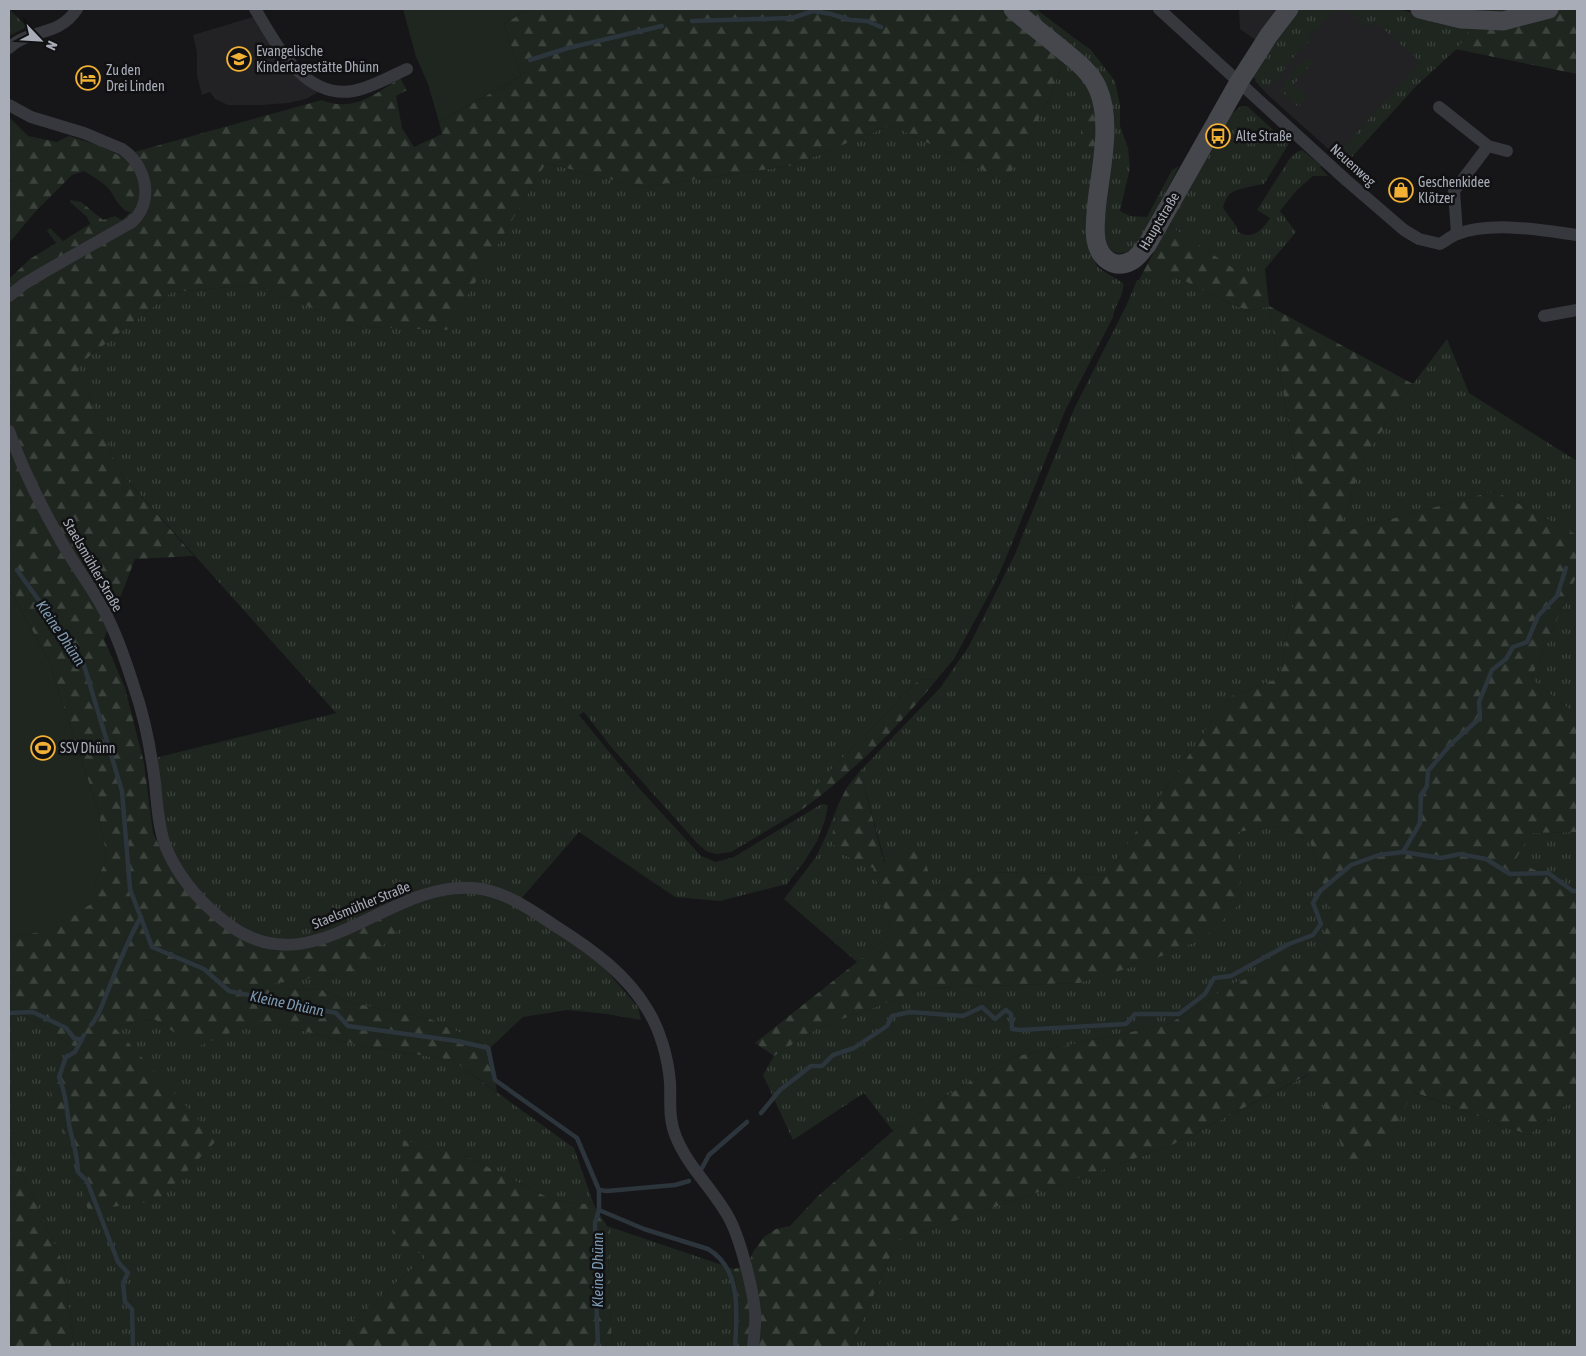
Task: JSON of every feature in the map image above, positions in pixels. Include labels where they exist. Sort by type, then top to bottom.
[{"type":"main road","name":"Hauptstraße","points":[[1013,9],[1086,70],[1098,89],[1104,117],[1096,239],[1102,254],[1111,263],[1131,261],[1147,245],[1238,82],[1288,9]]},
{"type":"main road","points":[[1420,9],[1461,19],[1503,21],[1549,9]]},
{"type":"street","points":[[9,48],[19,40],[58,27],[71,17],[77,9]]},
{"type":"street","points":[[254,9],[291,63],[302,75],[320,86],[331,90],[352,91],[378,83],[406,69]]},
{"type":"street","points":[[1159,9],[1238,82]]},
{"type":"street","name":"Neuenweg","points":[[1238,82],[1404,230],[1419,239],[1440,244],[1456,234],[1501,228],[1536,229],[1577,235]]},
{"type":"street","points":[[9,105],[32,117],[84,133],[128,152],[140,168],[146,195],[141,211],[132,222],[30,280],[9,296]]},
{"type":"street","points":[[1439,107],[1488,146],[1507,151]]},
{"type":"street","points":[[1456,234],[1454,191],[1488,146]]},
{"type":"street","points":[[1544,316],[1577,310]]},
{"type":"street","name":"Staelsmühler Straße","points":[[9,431],[56,533],[101,605],[112,629],[134,687],[145,724],[164,841],[173,863],[189,887],[208,907],[240,933],[256,941],[278,945],[302,944],[316,940],[337,933],[419,897],[443,890],[463,887],[488,890],[501,894],[534,912],[577,940],[612,968],[636,993],[648,1010],[663,1048],[667,1064],[670,1082],[670,1115],[675,1135],[700,1176],[729,1217],[742,1254],[755,1310],[753,1347]]},
{"type":"shaded area","points":[[1239,9],[1281,9],[1257,41],[1240,29]]},
{"type":"shaded area","points":[[1299,9],[1399,9],[1463,43],[1416,86],[1345,164],[1255,81]]},
{"type":"shaded area","name":"Evangelische Kindertagestätte Dhünn","points":[[253,17],[318,92],[306,99],[288,103],[262,105],[228,105],[215,99],[210,92],[202,95],[197,76],[197,52],[193,35]]},
{"type":"green space","points":[[9,9],[27,27],[9,36]]},
{"type":"green space","points":[[403,9],[528,9],[504,24],[521,76],[439,122],[428,84],[416,57]]},
{"type":"green space","points":[[528,9],[1036,9],[1073,37],[1070,49],[1064,59],[1048,101],[1006,182],[892,125],[790,166],[641,187],[546,163],[447,330],[358,327],[256,285],[172,292],[77,366],[118,470],[194,556],[135,559],[104,639],[125,688],[144,763],[153,833],[166,860],[181,884],[207,914],[238,937],[275,951],[309,948],[333,940],[403,908],[396,934],[352,972],[244,988],[322,990],[348,1002],[430,1019],[491,1047],[497,1092],[452,1060],[362,1046],[261,1020],[197,1047],[154,1019],[114,1027],[217,1140],[158,1201],[88,1210],[51,1092],[75,1047],[9,1006],[9,938],[44,931],[95,882],[107,859],[98,810],[48,659],[9,588],[9,279],[30,259],[56,243],[47,231],[50,228],[63,241],[90,224],[87,217],[70,202],[71,200],[81,202],[103,220],[115,216],[122,220],[131,212],[123,209],[110,190],[84,171],[72,175],[36,211],[9,243],[9,183],[11,182],[9,179],[9,117],[28,136],[57,142],[69,136],[101,146],[120,156],[322,100],[343,104],[354,103],[373,95],[400,78],[407,90],[396,96],[402,128],[414,147],[442,134],[439,122],[521,76],[504,24]]},
{"type":"green space","points":[[1299,9],[1399,9],[1452,24],[1469,26],[1463,43],[1416,86],[1352,157],[1343,148],[1420,62],[1375,21],[1367,28],[1349,11],[1334,11],[1308,38],[1310,41],[1275,81],[1261,87],[1251,74],[1291,16]]},
{"type":"green space","points":[[1442,9],[1577,9],[1577,74],[1455,49],[1467,34],[1470,14]]},
{"type":"green space","points":[[1073,37],[1091,50],[1115,81],[1120,105],[1120,126],[1128,148],[1130,168],[1120,211],[1130,216],[1147,217],[1172,170],[1179,166],[1137,247],[1127,252],[1118,253],[1110,250],[1104,240],[1110,125],[1070,49]]},
{"type":"green space","points":[[1064,59],[1082,76],[1098,108],[1081,115],[1081,146],[1097,151],[1090,247],[1092,255],[1101,270],[1123,283],[1123,288],[1113,317],[1065,411],[994,585],[954,659],[937,679],[919,680],[821,780],[800,811],[731,852],[716,854],[706,851],[698,844],[612,748],[584,712],[579,715],[637,786],[701,856],[716,862],[734,857],[820,805],[828,806],[817,841],[787,884],[720,901],[675,897],[579,832],[520,900],[469,884],[315,937],[272,941],[242,929],[212,905],[185,873],[167,837],[155,758],[336,713],[118,470],[77,366],[172,292],[256,285],[358,327],[447,329],[546,163],[641,187],[790,166],[892,125],[1006,182],[1048,101]]},
{"type":"green space","points":[[1307,59],[1315,60],[1294,84],[1308,97],[1298,107],[1280,90],[1297,66]]},
{"type":"green space","points":[[1242,106],[1247,106],[1279,135],[1290,142],[1264,184],[1237,190],[1227,198],[1223,208],[1237,227],[1238,232],[1252,235],[1267,223],[1270,218],[1257,210],[1290,158],[1297,152],[1302,150],[1322,166],[1320,167],[1328,176],[1313,176],[1297,190],[1280,211],[1296,232],[1265,269],[1251,281],[1173,228],[1170,223],[1231,115]]},
{"type":"green space","points":[[1098,108],[1097,151],[1081,146],[1081,114]]},
{"type":"green space","points":[[1170,223],[1173,228],[1251,280],[1265,269],[1269,306],[1249,311],[1226,302],[1165,271],[1153,279],[1142,274]]},
{"type":"green space","points":[[1165,271],[1226,302],[1249,311],[1269,306],[1307,536],[1279,678],[1229,697],[1106,875],[985,872],[935,891],[885,862],[860,771],[940,688],[969,646],[1015,554],[1075,407],[1127,304],[1137,280],[1139,280],[1142,274],[1153,279]]},
{"type":"green space","points":[[1269,306],[1413,384],[1363,459],[1339,533],[1495,491],[1577,535],[1577,575],[1531,679],[1577,715],[1577,832],[1531,833],[1515,861],[1577,889],[1577,1098],[1561,1108],[1529,1135],[1414,1092],[1375,1160],[1351,1166],[1309,1074],[1168,1147],[897,1241],[851,1347],[737,1347],[739,1304],[734,1269],[748,1265],[753,1252],[764,1237],[776,1229],[790,1226],[818,1196],[893,1131],[959,1088],[1013,1057],[1169,1024],[1235,983],[1312,955],[1333,918],[1310,840],[1275,826],[1237,832],[1242,902],[1203,939],[1142,964],[1079,983],[926,988],[818,1028],[774,1056],[755,1043],[891,935],[873,868],[842,854],[831,841],[838,805],[847,787],[860,771],[884,862],[920,847],[935,891],[985,872],[1106,875],[1229,697],[1279,678],[1307,536]]},
{"type":"green space","points":[[1447,339],[1469,393],[1577,461],[1577,535],[1495,491],[1339,533],[1363,459],[1413,384]]},
{"type":"green space","points":[[1577,575],[1577,715],[1531,679]]},
{"type":"green space","name":"SSV Dhünn","points":[[9,588],[48,659],[98,810],[107,859],[95,882],[97,900],[58,926],[44,931],[9,938]]},
{"type":"green space","points":[[937,679],[907,715],[873,750],[800,811],[821,780],[919,680]]},
{"type":"green space","points":[[838,805],[831,841],[842,854],[873,867],[891,935],[857,962],[784,899],[816,857]]},
{"type":"green space","points":[[1275,826],[1310,840],[1333,918],[1313,955],[1235,983],[1169,1024],[1013,1057],[959,1088],[893,1131],[864,1093],[793,1140],[763,1075],[774,1056],[818,1028],[926,988],[1079,983],[1242,902],[1236,832]]},
{"type":"green space","points":[[1577,832],[1577,889],[1515,862],[1530,833]]},
{"type":"green space","points":[[476,892],[516,906],[600,963],[638,1007],[641,1020],[567,1010],[523,1017],[491,1047],[430,1019],[348,1002],[322,990],[240,988],[352,972],[403,908],[443,894]]},
{"type":"green space","points":[[9,1006],[75,1047],[51,1092],[114,1027],[154,1019],[197,1046],[261,1020],[362,1046],[452,1060],[574,1148],[594,1205],[553,1200],[462,1154],[427,1256],[322,1347],[74,1347],[64,1265],[9,1143]]},
{"type":"green space","points":[[1310,1074],[1375,1160],[1413,1092],[1529,1135],[1561,1108],[1577,1098],[1577,1347],[851,1347],[897,1241],[1168,1147]]},
{"type":"green space","points":[[403,1140],[462,1154],[553,1200],[594,1205],[607,1226],[612,1347],[322,1347],[427,1256],[393,1243]]},
{"type":"green space","points":[[9,1143],[64,1265],[74,1347],[9,1347]]},
{"type":"green space","points":[[607,1226],[734,1269],[739,1304],[737,1347],[612,1347]]},
{"type":"waterway","points":[[692,21],[792,18],[813,11],[850,20],[867,21],[881,27]]},
{"type":"waterway","points":[[530,60],[568,48],[662,26]]},
{"type":"waterway","points":[[1403,852],[1420,823],[1421,796],[1427,786],[1428,771],[1451,744],[1480,718],[1479,702],[1492,670],[1506,659],[1513,647],[1527,642],[1538,616],[1557,596],[1566,568]]},
{"type":"waterway","name":"Kleine Dhünn","points":[[17,570],[83,662],[122,791],[130,889],[152,947],[204,969],[229,991],[336,1013],[348,1026],[457,1041],[488,1048],[495,1080],[577,1138],[599,1190],[599,1210],[595,1223],[598,1347]]},
{"type":"waterway","points":[[761,1113],[780,1090],[811,1066],[822,1066],[833,1055],[854,1048],[887,1026],[892,1016],[910,1012],[963,1016],[982,1007],[995,1019],[1006,1010],[1011,1014],[1012,1029],[1020,1030],[1126,1024],[1135,1014],[1179,1014],[1205,994],[1214,978],[1231,976],[1289,944],[1313,935],[1321,924],[1313,903],[1320,891],[1351,865],[1379,855],[1403,852],[1441,858],[1460,854],[1486,859],[1510,874],[1548,873],[1573,891],[1577,891]]},
{"type":"waterway","points":[[91,1025],[99,1013],[122,955],[141,917]]},
{"type":"waterway","points":[[9,1013],[33,1012],[66,1028],[74,1038],[82,1040]]},
{"type":"waterway","points":[[84,1035],[75,1052],[66,1057],[59,1077],[65,1097],[78,1172],[87,1181],[118,1262],[128,1273],[123,1283],[125,1302],[132,1309],[133,1347]]},
{"type":"waterway","points":[[702,1168],[709,1155],[747,1122]]},
{"type":"waterway","points":[[599,1190],[607,1191],[675,1185],[689,1181]]},
{"type":"waterway","points":[[599,1210],[644,1229],[708,1249],[719,1258],[727,1268],[735,1293],[735,1347]]},
{"type":"place","name":"Evangelische Kindertagestätte Dhünn","points":[[239,59]]},
{"type":"place","name":"Zu den Drei Linden","points":[[88,78]]},
{"type":"place","name":"Alte Straße","points":[[1218,136]]},
{"type":"place","name":"Geschenkidee Klötzer","points":[[1401,190]]},
{"type":"place","name":"SSV Dhünn","points":[[43,748]]}]
